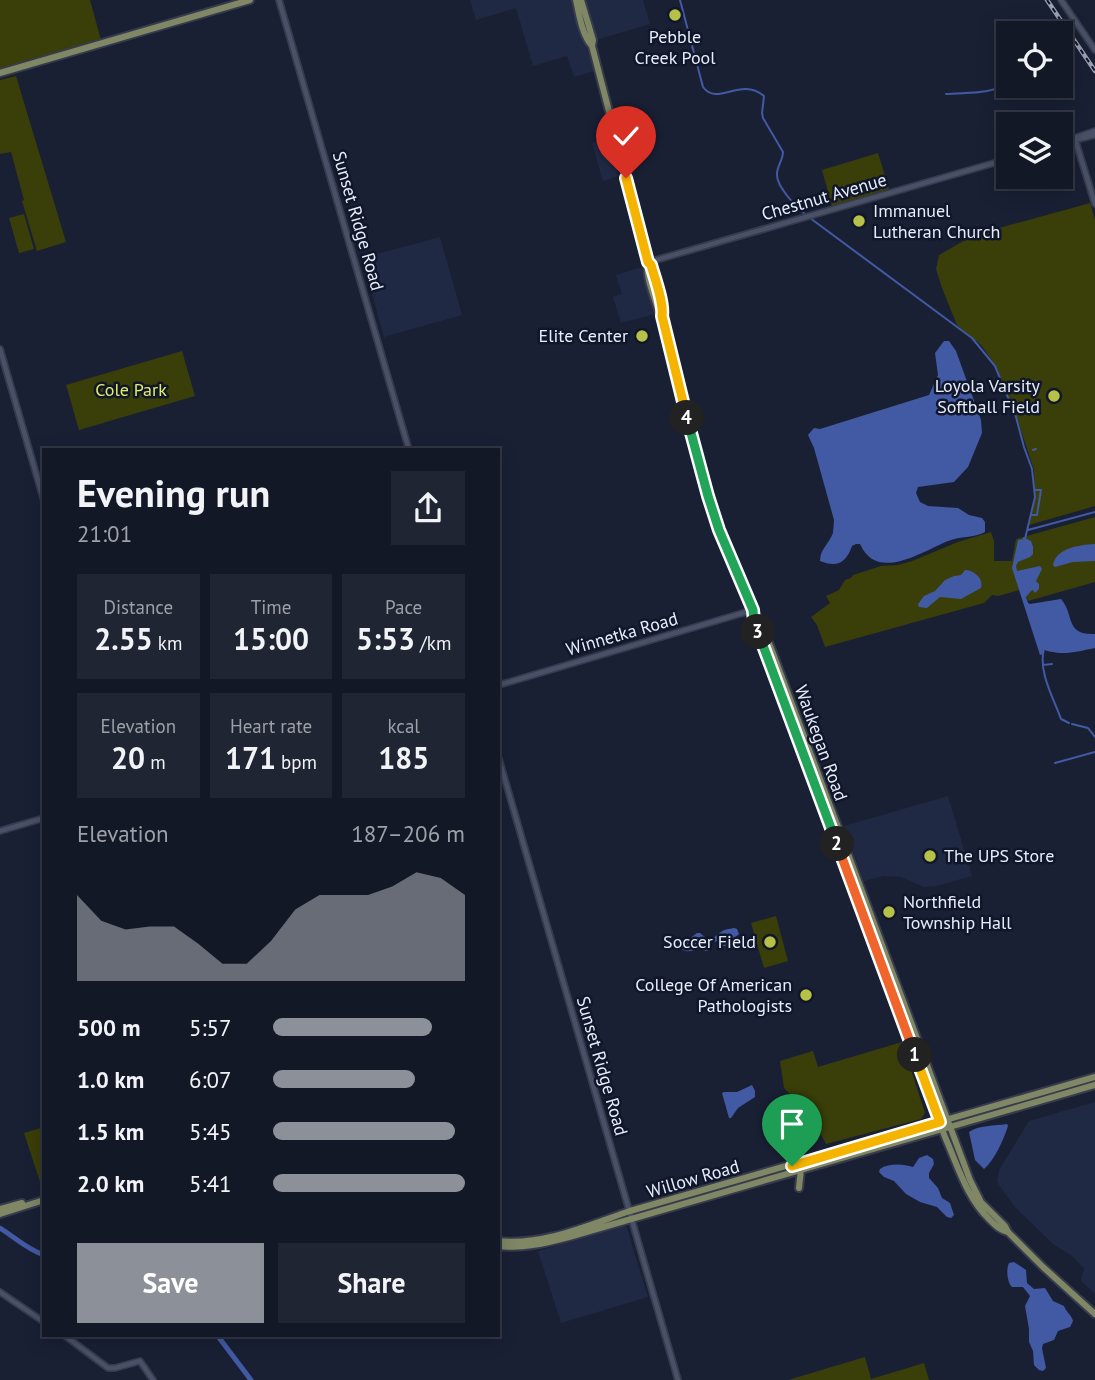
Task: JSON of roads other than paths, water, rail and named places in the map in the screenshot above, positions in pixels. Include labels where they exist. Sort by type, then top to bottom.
[{"type":"main road","points":[[0,73],[250,0]]},
{"type":"main road","name":"Waukegan Road","points":[[576,0],[588,43],[592,46]]},
{"type":"main road","name":"Waukegan Road","points":[[581,0],[648,262],[648,274],[662,316],[708,499],[771,648],[832,823],[971,1197],[981,1212],[1001,1231],[1008,1232],[1095,1314]]},
{"type":"main road","name":"Willow Road","points":[[500,1244],[534,1240],[801,1169],[1095,1077]]},
{"type":"main road","name":"Willow Road","points":[[631,1214],[945,1124],[1095,1085]]},
{"type":"main road","points":[[799,1188],[801,1169]]},
{"type":"main road","points":[[0,1212],[42,1199]]},
{"type":"street","name":"Sunset Ridge Road","points":[[279,0],[408,448]]},
{"type":"street","points":[[1061,0],[1095,50]]},
{"type":"street","points":[[1095,133],[1075,139],[1095,204]]},
{"type":"street","name":"Chestnut Avenue","points":[[648,262],[996,162]]},
{"type":"street","points":[[0,349],[42,494]]},
{"type":"street","name":"Winnetka Road","points":[[500,685],[753,610]]},
{"type":"street","name":"Sunset Ridge Road","points":[[500,762],[678,1380]]},
{"type":"street","points":[[0,831],[42,819]]},
{"type":"street","points":[[0,1293],[42,1321]]},
{"type":"street","points":[[67,1337],[108,1368],[140,1361],[153,1380]]},
{"type":"water","points":[[944,341],[949,341],[956,351],[981,420],[982,433],[968,467],[954,482],[918,487],[916,493],[920,502],[928,506],[958,508],[969,515],[982,518],[985,532],[953,539],[901,561],[877,561],[868,555],[860,544],[856,544],[844,560],[836,564],[820,561],[821,553],[833,533],[834,520],[808,435],[814,428],[820,429],[929,395],[938,375],[935,353]]},
{"type":"water","points":[[1023,537],[1031,541],[1033,554],[1018,562],[1017,571],[1040,566],[1042,569],[1036,581],[1039,589],[1035,593],[1031,591],[1026,597],[1028,603],[1061,599],[1074,628],[1095,634],[1095,648],[1064,653],[1044,650],[1044,654],[1040,655],[1012,568],[1018,540]]},
{"type":"water","points":[[1095,544],[1095,561],[1073,562],[1055,567],[1053,565],[1063,551]]},
{"type":"water","points":[[965,570],[978,576],[981,588],[961,599],[940,597],[927,608],[919,607],[918,604],[924,596],[935,591],[945,580],[961,575]]},
{"type":"water","points":[[734,928],[739,934],[725,946],[718,941],[709,943],[708,951],[687,951],[681,948],[682,944],[697,933],[707,939]]},
{"type":"water","points":[[752,1085],[755,1097],[738,1108],[729,1118],[722,1093],[737,1092]]},
{"type":"water","points":[[1007,1124],[998,1149],[984,1169],[975,1160],[969,1132],[982,1127]]},
{"type":"water","points":[[927,1155],[933,1159],[934,1164],[929,1178],[942,1198],[950,1203],[954,1215],[951,1218],[937,1207],[906,1194],[894,1181],[879,1172],[880,1169],[892,1165],[913,1167],[919,1158]]},
{"type":"water","points":[[1014,1262],[1026,1270],[1027,1283],[1034,1289],[1045,1288],[1053,1301],[1064,1306],[1073,1321],[1070,1327],[1058,1331],[1054,1340],[1043,1344],[1046,1368],[1043,1371],[1034,1365],[1029,1342],[1025,1306],[1030,1296],[1023,1287],[1012,1287],[1008,1279],[1009,1263]]},
{"type":"waterway","points":[[680,0],[703,87],[715,94],[746,89],[764,96],[763,118],[783,152],[777,171],[778,179],[787,196],[806,215]]},
{"type":"waterway","points":[[946,94],[996,88]]},
{"type":"waterway","points":[[810,218],[972,338],[995,366],[1016,417],[1032,469],[1035,497],[1025,539]]},
{"type":"waterway","points":[[1032,515],[1037,515],[1041,490],[1035,490]]},
{"type":"waterway","points":[[1028,530],[1095,512]]},
{"type":"waterway","points":[[1044,648],[1043,666],[1047,684],[1061,719],[1069,723]]},
{"type":"waterway","points":[[1043,665],[1052,664]]},
{"type":"waterway","points":[[1072,724],[1088,728],[1095,737]]},
{"type":"waterway","points":[[1055,763],[1095,752]]},
{"type":"waterway","points":[[0,1228],[42,1254]]},
{"type":"waterway","points":[[219,1337],[251,1380]]},
{"type":"railway","points":[[1047,0],[1095,71]]},
{"type":"place","name":"Pebble Creek Pool","points":[[675,15]]},
{"type":"place","name":"Immanuel Lutheran Church","points":[[859,221]]},
{"type":"place","name":"Elite Center","points":[[642,336]]},
{"type":"place","name":"Loyola Varsity Softball Field","points":[[1054,396]]},
{"type":"place","name":"The UPS Store","points":[[930,856]]},
{"type":"place","name":"Northfield Township Hall","points":[[889,912]]},
{"type":"place","name":"Soccer Field","points":[[770,942]]},
{"type":"place","name":"College Of American Pathologists","points":[[806,995]]},
{"type":"park label","name":"Cole Park","points":[[131,390]]}]
